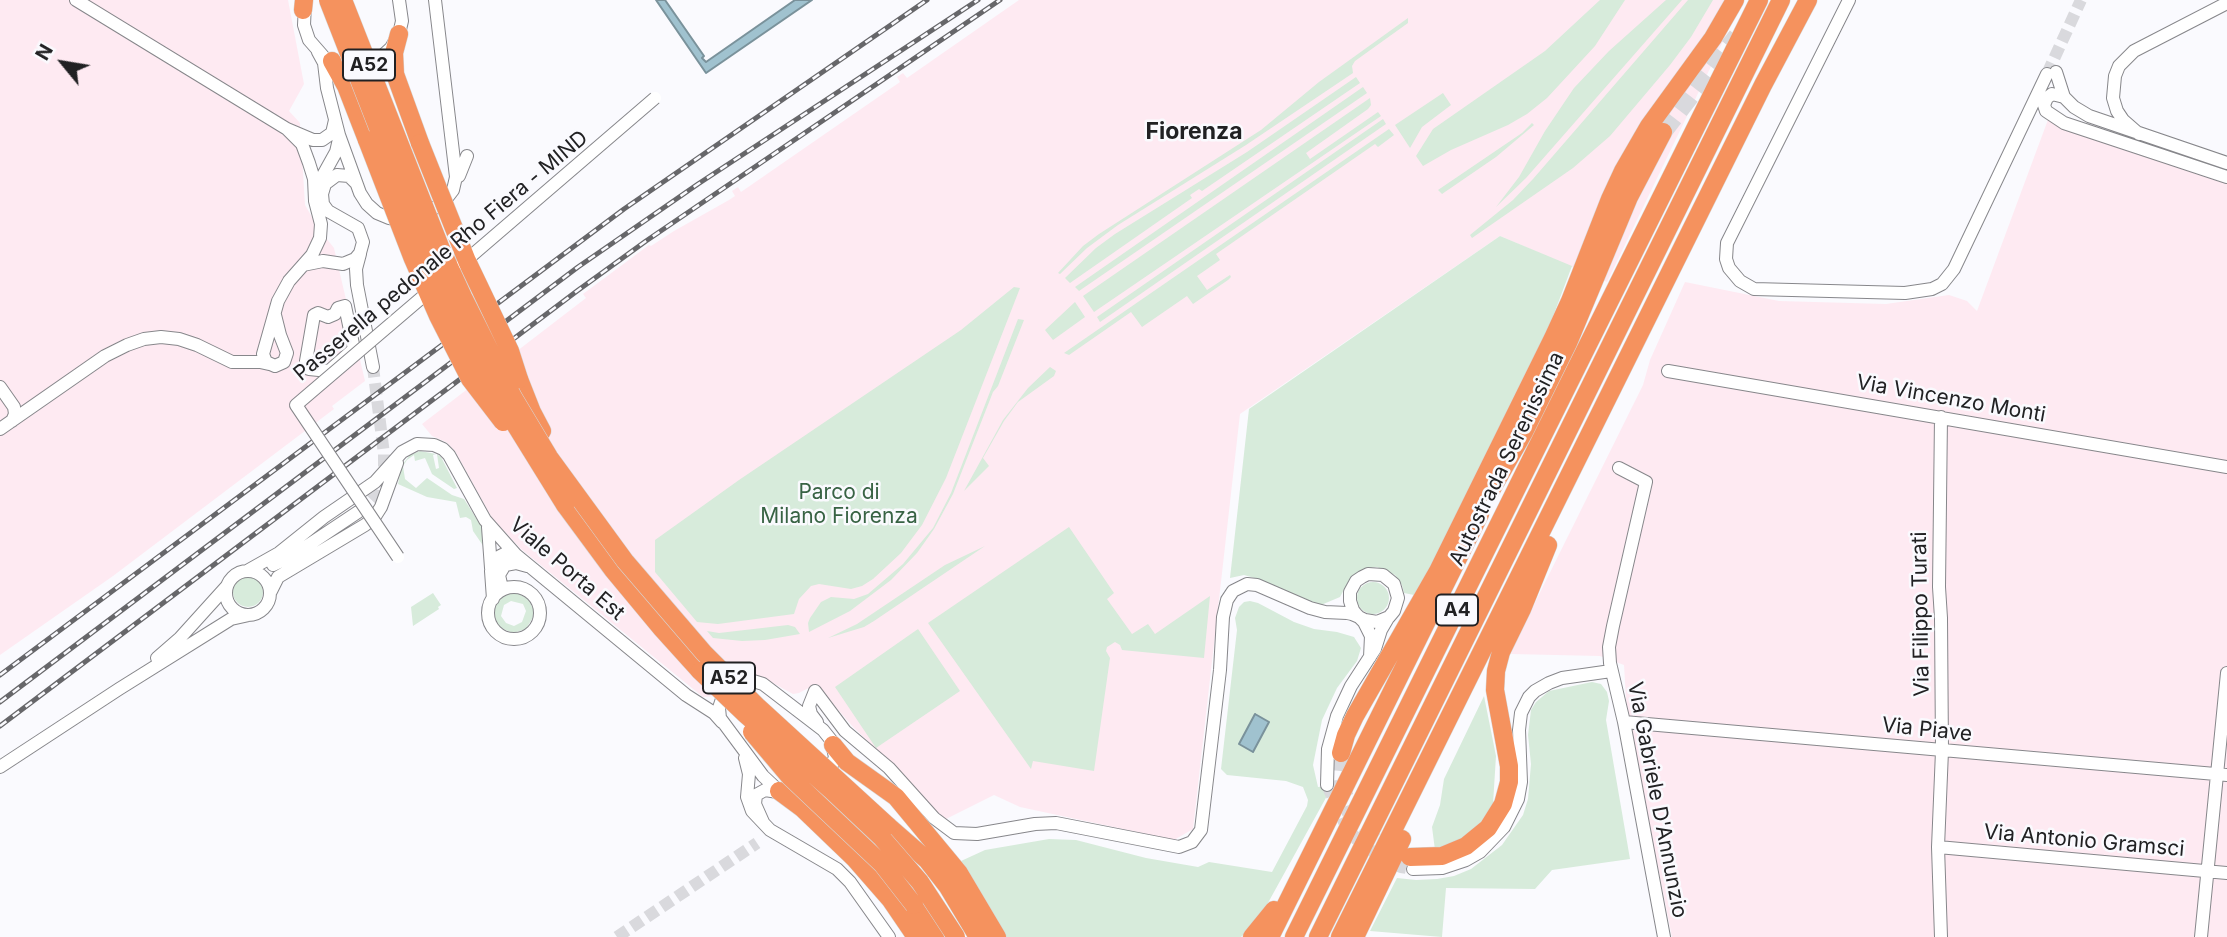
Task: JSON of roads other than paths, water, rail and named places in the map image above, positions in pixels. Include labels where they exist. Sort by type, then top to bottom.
[{"type":"highway","name":"A52","points":[[328,0],[448,299],[503,405],[565,505],[640,603],[700,671],[882,838],[920,882],[956,937]]},
{"type":"highway","name":"A52","points":[[343,0],[463,297],[513,397],[549,457],[653,596],[704,653],[758,707],[888,827],[935,883],[970,937]]},
{"type":"highway","name":"A4","points":[[1353,769],[1553,358],[1590,262],[1600,223],[1633,151],[1713,38],[1735,0]]},
{"type":"highway","name":"Autostrada Serenissima","points":[[1294,937],[1759,0]]},
{"type":"highway","name":"Autostrada Serenissima","points":[[1318,937],[1781,0]]},
{"type":"highway","points":[[1340,937],[1805,0]]},
{"type":"highway","points":[[1355,937],[1819,0]]},
{"type":"highway","points":[[400,34],[394,53],[395,74],[420,143],[467,261],[510,351],[532,412],[589,513]]},
{"type":"highway","points":[[325,57],[346,86],[425,289],[470,379],[505,425],[531,467],[565,505]]},
{"type":"highway","points":[[1490,492],[1524,432],[1568,343],[1629,197],[1663,132]]},
{"type":"highway","points":[[1341,753],[1355,716],[1438,571],[1553,338],[1600,223]]},
{"type":"highway","points":[[1412,863],[1442,856],[1466,846],[1488,828],[1503,804],[1509,782],[1509,766],[1495,690],[1496,671],[1501,652],[1548,545]]},
{"type":"highway","points":[[700,671],[782,770],[882,864],[935,937]]},
{"type":"highway","points":[[828,737],[847,762],[896,797],[959,873],[997,937]]},
{"type":"highway","points":[[1252,937],[1279,902],[1309,843],[1353,769]]},
{"type":"highway","points":[[1270,937],[1353,769]]},
{"type":"highway","points":[[779,791],[802,808],[855,859],[890,899],[916,937]]},
{"type":"highway","points":[[888,827],[927,860],[948,887],[978,937]]},
{"type":"street","points":[[76,0],[287,129],[313,140],[321,140],[332,133],[335,120]]},
{"type":"street","points":[[435,0],[456,171],[453,190]]},
{"type":"street","points":[[1849,0],[1727,243],[1726,259],[1734,275],[1754,289],[1905,293],[1932,289],[1942,284],[1954,269],[2052,73],[2064,97],[2089,116],[2138,140],[2227,177]]},
{"type":"street","points":[[305,3],[304,26],[309,40],[325,57],[347,66],[364,65],[379,59],[391,48],[400,34],[401,3]]},
{"type":"street","points":[[2138,140],[2117,111],[2113,98],[2119,66],[2134,51],[2227,3]]},
{"type":"street","points":[[325,57],[327,88],[339,135],[364,199],[377,213],[404,220],[436,209],[453,190],[467,156]]},
{"type":"street","points":[[2058,119],[2046,111],[2045,102],[2052,94],[2064,97]]},
{"type":"street","name":"Passerella pedonale Rho Fiera - MIND","points":[[398,557],[296,405],[656,98]]},
{"type":"street","points":[[2023,127],[2031,118],[2039,115],[2227,163]]},
{"type":"street","points":[[287,129],[304,146],[314,179],[322,251],[349,273],[357,285]]},
{"type":"street","points":[[315,191],[336,152],[339,135]]},
{"type":"street","points":[[358,186],[349,176],[341,174],[328,180],[322,198],[325,208],[358,228],[362,234],[363,242],[356,269],[357,285],[373,367]]},
{"type":"street","points":[[269,364],[263,358],[265,347],[278,301],[286,285],[315,250],[327,227],[343,220],[349,222]]},
{"type":"street","points":[[303,265],[312,262],[349,262],[360,253]]},
{"type":"street","points":[[345,306],[354,349],[329,371],[321,372],[309,369],[310,362],[306,361],[314,315],[318,313],[328,317],[335,314],[338,308],[345,306]]},
{"type":"street","points":[[0,429],[105,356],[154,337],[174,338],[197,345],[235,363],[257,362],[276,366],[284,362],[287,355],[275,315]]},
{"type":"street","points":[[222,358],[248,355],[271,342],[285,347]]},
{"type":"street","name":"Via Vincenzo Monti","points":[[1668,371],[2227,467]]},
{"type":"street","points":[[0,387],[14,407],[12,421]]},
{"type":"street","name":"Via Filippo Turati","points":[[1941,416],[1939,587],[1942,751],[1938,847],[1941,937]]},
{"type":"street","name":"Viale Porta Est","points":[[408,448],[428,443],[446,452],[485,520],[516,555],[686,695],[709,709],[722,722],[766,781],[779,791]]},
{"type":"street","points":[[250,571],[279,553],[324,517],[375,482],[397,456],[408,448]]},
{"type":"street","points":[[270,588],[278,577],[374,518],[381,507],[398,461],[408,448]]},
{"type":"street","name":"Via Gabriele D'Annunzio","points":[[1619,468],[1646,482],[1609,647],[1611,671],[1624,722],[1664,937]]},
{"type":"street","points":[[118,689],[180,638],[235,576],[265,569],[292,556],[358,512]]},
{"type":"street","points":[[485,520],[489,531],[493,599],[489,616],[495,631],[508,639],[517,639],[533,631],[539,621],[539,606],[530,593],[504,586],[498,577],[501,569],[509,563],[528,566]]},
{"type":"street","points":[[491,571],[500,556],[508,553],[516,555]]},
{"type":"street","points":[[0,768],[118,689],[232,619],[262,610],[267,605],[270,577],[292,556]]},
{"type":"street","points":[[250,571],[261,575],[270,588]]},
{"type":"street","points":[[1318,610],[1335,605],[1356,581],[1368,574],[1383,575],[1397,591],[1394,611],[1381,631],[1370,657],[1350,687],[1337,716],[1328,749],[1328,785]]},
{"type":"street","points":[[815,691],[845,731],[889,768],[934,818],[954,833],[977,834],[1056,823],[1174,847],[1184,846],[1195,840],[1201,830],[1220,670],[1223,617],[1229,595],[1240,586],[1257,585],[1300,605],[1318,610],[1347,613],[1371,622],[1389,617]]},
{"type":"street","points":[[227,586],[227,598],[232,608],[249,615]]},
{"type":"street","points":[[1352,587],[1350,601],[1353,610],[1371,636],[1370,657]]},
{"type":"street","points":[[493,599],[501,592],[514,588]]},
{"type":"street","name":"Via Gabriele D'Annunzio","points":[[1412,863],[1442,868],[1480,852],[1504,827],[1518,799],[1521,782],[1519,730],[1521,713],[1529,697],[1549,682],[1611,671]]},
{"type":"street","points":[[2201,937],[2222,775],[2227,673]]},
{"type":"street","points":[[686,695],[712,703],[722,699],[733,686],[750,680],[763,684],[782,697],[828,737]]},
{"type":"street","points":[[782,697],[797,702],[815,691]]},
{"type":"street","points":[[763,822],[755,798],[761,791],[779,791],[791,795],[810,793],[821,785],[834,764],[835,757],[828,737],[810,710],[815,691]]},
{"type":"street","points":[[722,699],[719,713],[722,722]]},
{"type":"street","name":"Via Piave","points":[[1624,722],[2222,775]]},
{"type":"street","points":[[743,751],[749,774],[746,792],[752,811],[776,833],[837,869],[850,882],[889,937]]},
{"type":"street","name":"Via Antonio Gramsci","points":[[1938,847],[2227,873]]},
{"type":"water","points":[[656,0],[665,0],[706,62],[795,0],[812,0],[706,73]]},
{"type":"water","points":[[1255,714],[1269,722],[1253,752],[1239,744]]},
{"type":"tunnel","points":[[2047,74],[2081,0]]},
{"type":"tunnel","points":[[1663,132],[1737,36]]},
{"type":"tunnel","points":[[358,512],[377,492],[384,468],[373,367]]},
{"type":"tunnel","points":[[1341,753],[1340,784],[1349,809],[1357,823],[1374,840],[1398,854]]},
{"type":"tunnel","points":[[1327,785],[1344,822],[1356,839],[1381,858],[1413,869]]},
{"type":"tunnel","points":[[617,937],[757,843]]},
{"type":"railway","points":[[0,675],[624,209],[927,0]]},
{"type":"railway","points":[[0,702],[578,267],[698,184],[978,0]]},
{"type":"railway","points":[[0,726],[577,291],[1000,0]]},
{"type":"district","name":"Fiorenza","points":[[1194,132]]},
{"type":"park label","name":"Parco di Milano Fiorenza","points":[[839,505]]}]
